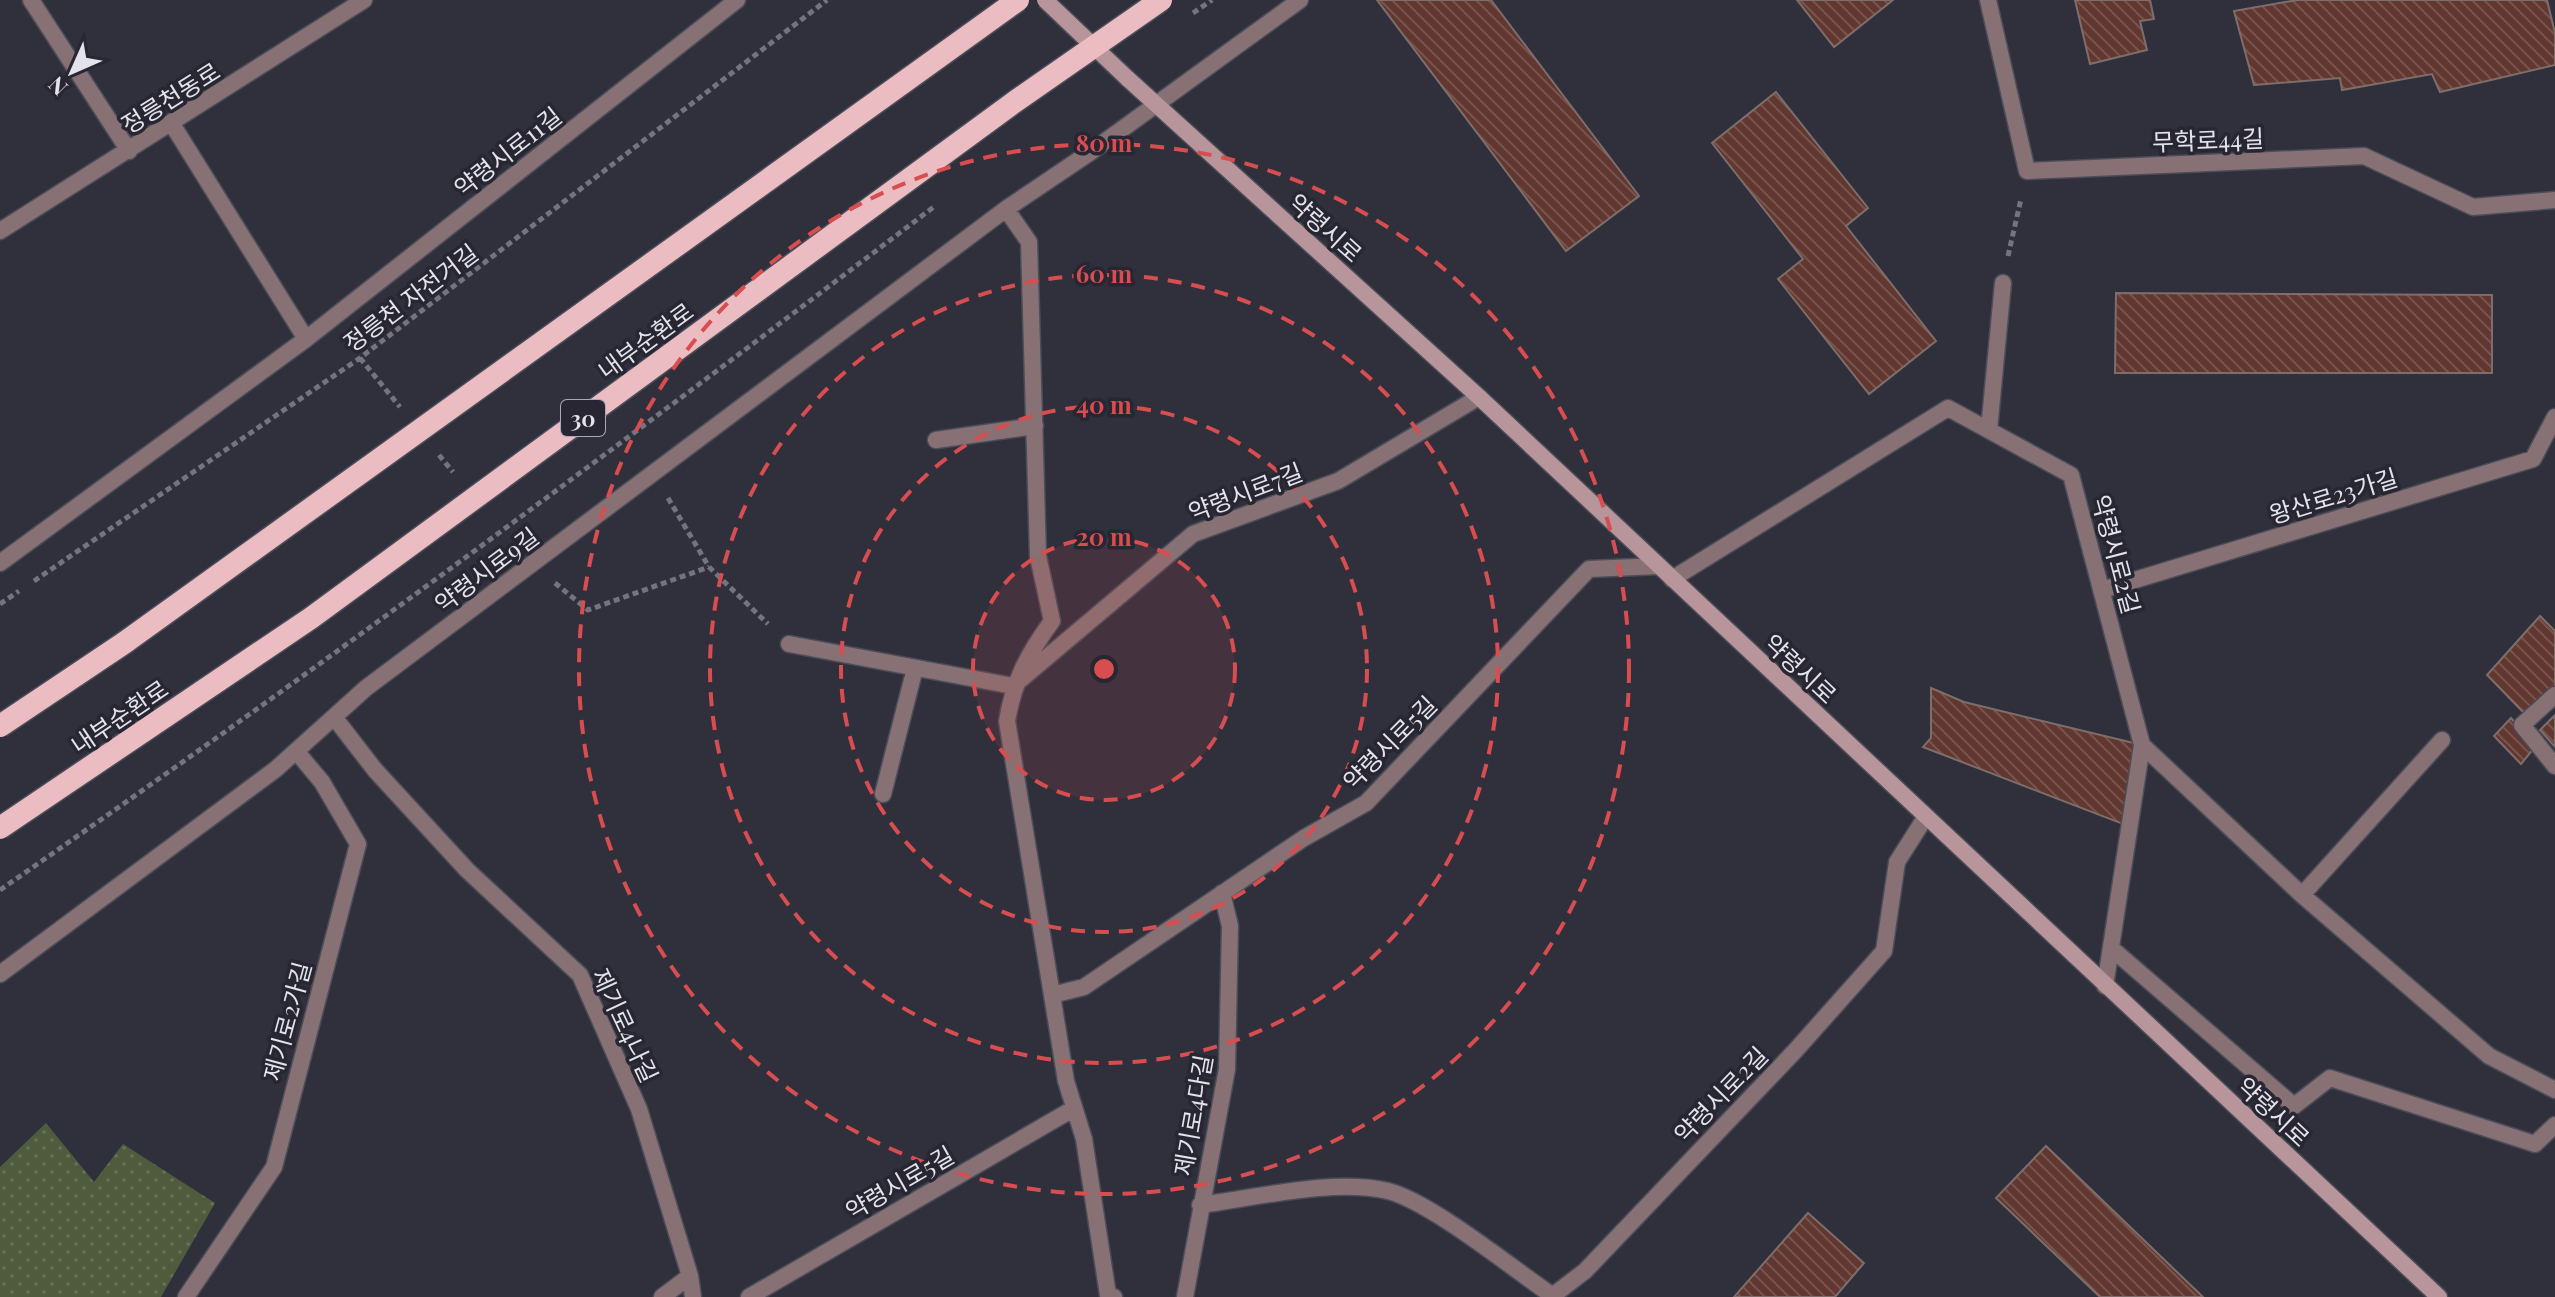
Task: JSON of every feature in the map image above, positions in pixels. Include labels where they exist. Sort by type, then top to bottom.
[{"type":"highway","points":[[0,726],[124,643],[1018,0]]},
{"type":"highway","name":"내부순환로","points":[[0,828],[311,618],[1013,103],[1161,0]]},
{"type":"main road","name":"약령시로","points":[[1045,0],[1153,103],[1479,397],[2437,1296]]},
{"type":"street","points":[[31,0],[129,151]]},
{"type":"street","name":"정릉천동로","points":[[0,231],[364,0]]},
{"type":"street","name":"약령시로11길","points":[[0,563],[306,339],[737,0]]},
{"type":"street","name":"약령시로9길","points":[[0,974],[296,751],[366,688],[531,564],[1006,209],[1092,151],[1153,103],[1300,0]]},
{"type":"street","points":[[1988,0],[2027,171]]},
{"type":"street","points":[[172,124],[306,339]]},
{"type":"street","name":"무학로44길","points":[[2027,171],[2364,156],[2473,207],[2555,200]]},
{"type":"street","points":[[1006,209],[1029,242],[1038,556],[1052,621],[1024,659],[1013,686],[1007,721],[1073,1109],[1084,1139],[1108,1295],[1114,1297]]},
{"type":"street","points":[[1989,430],[2003,283]]},
{"type":"street","name":"약령시로7길","points":[[1013,686],[1193,534],[1338,481],[1479,397]]},
{"type":"street","name":"약령시로2길","points":[[1672,579],[1948,408],[2071,475],[2142,745]]},
{"type":"street","name":"왕산로23가길","points":[[2102,590],[2533,459],[2555,417]]},
{"type":"street","points":[[936,440],[1035,426]]},
{"type":"street","name":"약령시로5길","points":[[1052,995],[1084,987],[1304,838],[1366,803],[1589,569],[1659,566]]},
{"type":"street","points":[[789,644],[1013,686]]},
{"type":"street","points":[[883,794],[915,668]]},
{"type":"street","points":[[2555,695],[2522,725],[2555,766]]},
{"type":"street","name":"제기로4나길","points":[[334,717],[375,770],[467,870],[580,975],[639,1109],[690,1276],[693,1297]]},
{"type":"street","points":[[2302,895],[2442,740]]},
{"type":"street","points":[[2142,745],[2302,895],[2489,1056],[2555,1090]]},
{"type":"street","points":[[2105,986],[2142,745]]},
{"type":"street","name":"제기로2가길","points":[[186,1297],[274,1167],[358,844],[322,782],[296,751]]},
{"type":"street","name":"약령시로2길","points":[[1552,1296],[1596,1259],[1795,1051],[1884,951],[1897,862],[1925,818]]},
{"type":"street","name":"제기로4다길","points":[[1185,1297],[1227,1069],[1230,926],[1222,893]]},
{"type":"street","name":"약령시로","points":[[2111,948],[2294,1106],[2330,1078],[2535,1144],[2555,1125]]},
{"type":"street","name":"약령시로5길","points":[[749,1297],[1073,1109]]},
{"type":"street","points":[[1200,1205],[1346,1188],[1388,1191],[1420,1206],[1552,1296]]},
{"type":"street","points":[[662,1297],[690,1276]]},
{"type":"path","name":"정릉천 자전거길","points":[[0,604],[360,358],[827,0]]},
{"type":"path","points":[[2003,283],[2027,171]]},
{"type":"path","points":[[0,890],[190,758],[603,457],[940,202]]},
{"type":"path","points":[[653,473],[709,567],[789,644]]},
{"type":"path","points":[[531,564],[588,610],[709,567]]},
{"type":"green space","points":[[46,1123],[94,1182],[123,1144],[215,1203],[161,1297],[0,1297],[0,1167]]},
{"type":"pier","points":[[907,0],[1194,0],[172,736],[0,854],[0,649]]},
{"type":"building","points":[[1377,0],[1491,0],[1639,196],[1566,251]]},
{"type":"building","points":[[1797,0],[1893,0],[1834,47]]},
{"type":"building","points":[[2075,0],[2150,0],[2154,19],[2140,21],[2147,50],[2090,64]]},
{"type":"building","points":[[2297,0],[2547,0],[2555,33],[2555,65],[2440,92],[2432,74],[2342,90],[2340,78],[2254,85],[2234,11]]},
{"type":"building","points":[[1776,92],[1868,208],[1846,226],[1936,341],[1869,394],[1778,279],[1803,259],[1712,143]]},
{"type":"building","points":[[2116,293],[2492,295],[2492,373],[2115,373]]},
{"type":"building","points":[[2540,616],[2555,631],[2555,686],[2525,714],[2487,675]]},
{"type":"building","points":[[1931,688],[1964,702],[2142,745],[2123,824],[1923,747],[1931,738]]},
{"type":"building","points":[[2555,715],[2555,747],[2540,730]]},
{"type":"building","points":[[2511,718],[2535,747],[2521,764],[2494,736]]},
{"type":"building","points":[[2046,1146],[2203,1297],[2100,1297],[1996,1198]]},
{"type":"building","points":[[1808,1213],[1864,1263],[1835,1297],[1734,1297]]}]
